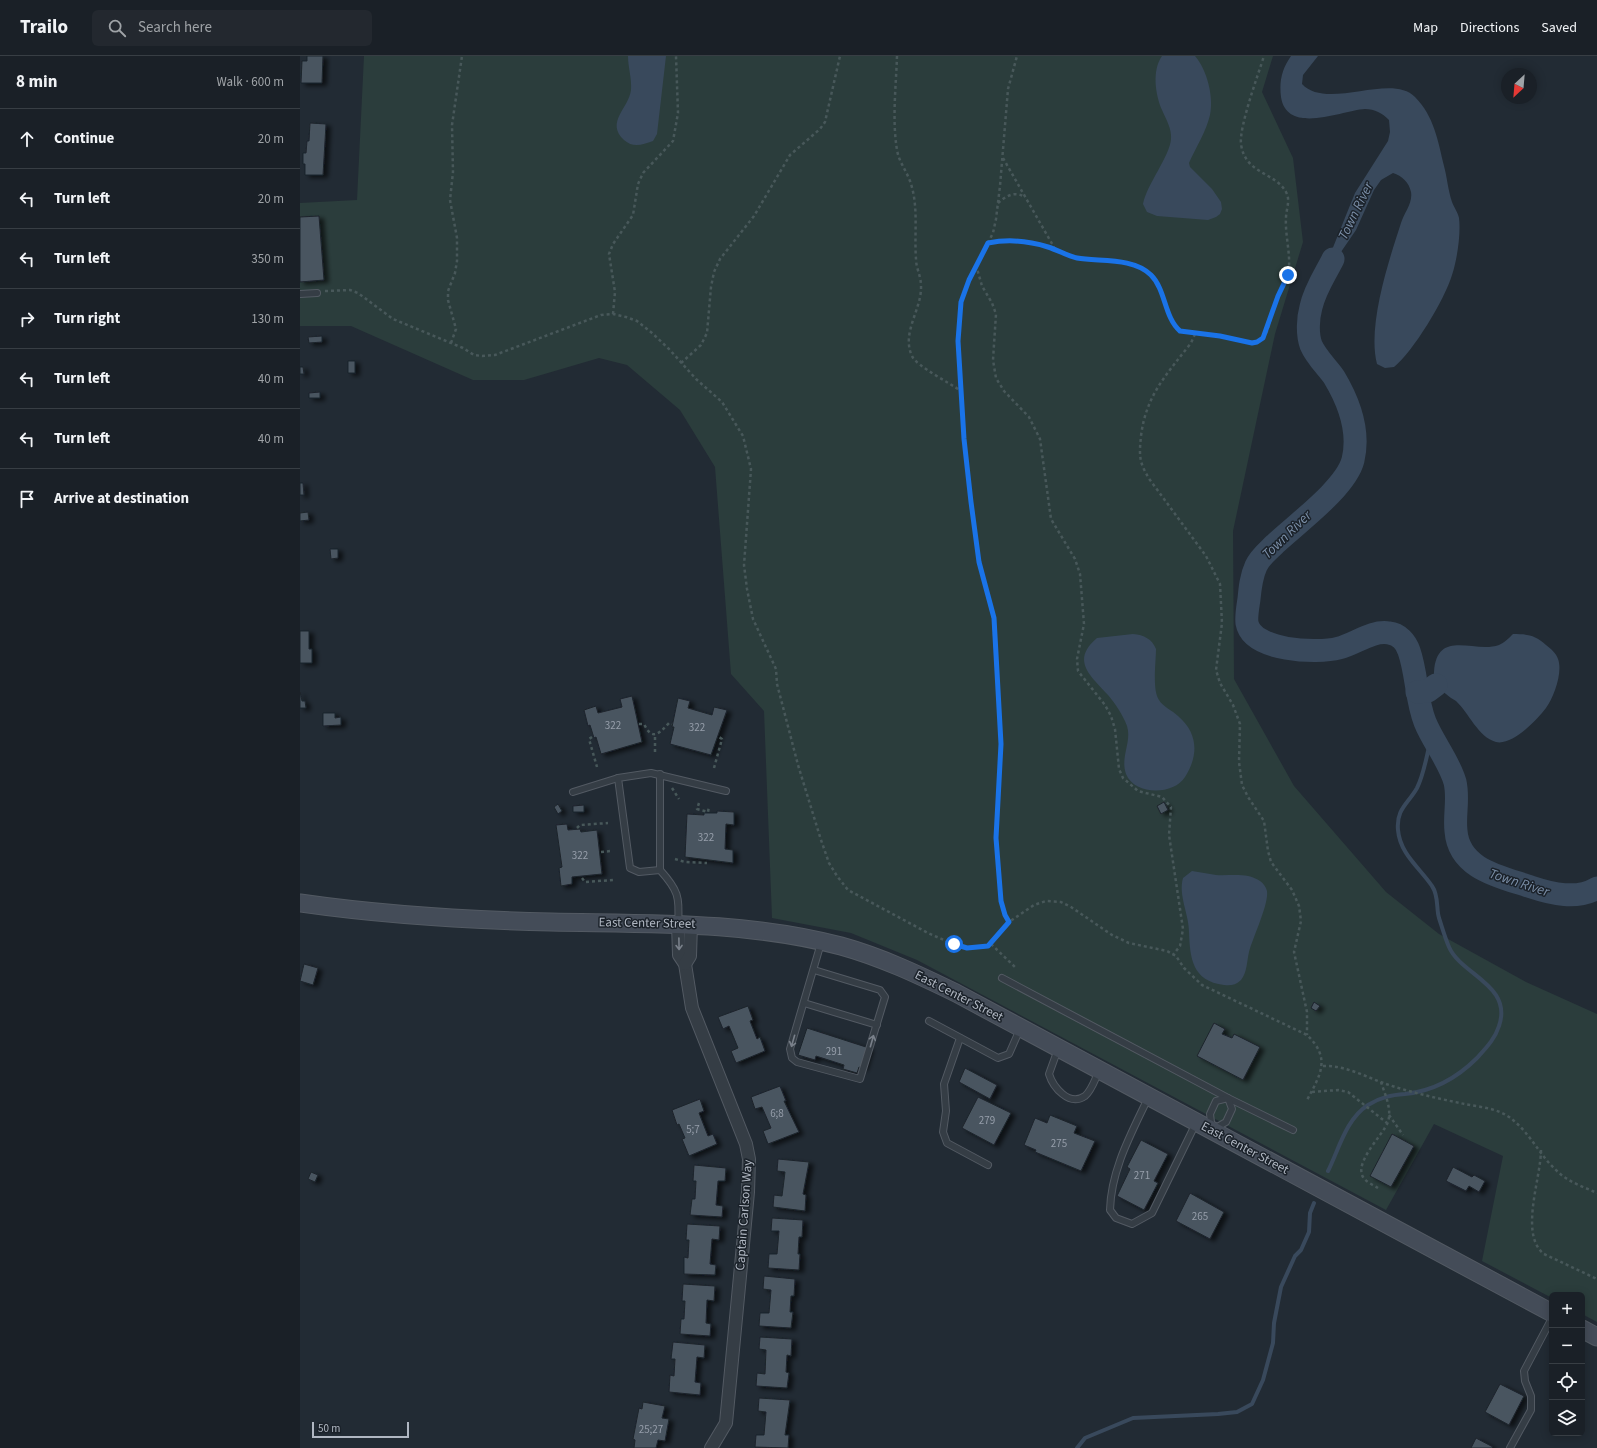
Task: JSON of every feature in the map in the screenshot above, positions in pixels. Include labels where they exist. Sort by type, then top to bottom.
[{"type":"main road","name":"East Center Street","points":[[300,903],[383,913],[484,920],[685,924],[747,929],[822,942],[871,955],[931,980],[1021,1027],[1549,1311]]},
{"type":"main road","points":[[1585,1331],[1597,1338]]},
{"type":"street","name":"Captain Carlson Way","points":[[685,924],[690,956],[684,964],[692,1008],[746,1144],[749,1159],[748,1192],[726,1422],[712,1448]]},
{"type":"lane","points":[[300,294],[317,292]]},
{"type":"lane","points":[[573,792],[618,778],[643,773],[660,774],[726,792]]},
{"type":"lane","points":[[660,774],[660,870],[670,882],[678,896],[685,924]]},
{"type":"lane","points":[[618,778],[630,868],[638,872],[660,870]]},
{"type":"lane","points":[[814,970],[880,990],[885,997],[860,1079],[803,1064],[792,1058],[790,1049],[822,942]]},
{"type":"lane","points":[[1002,978],[1228,1098],[1293,1130]]},
{"type":"lane","points":[[804,1003],[877,1025]]},
{"type":"lane","points":[[929,1021],[998,1058],[1009,1054],[1021,1027]]},
{"type":"lane","points":[[960,1038],[944,1084],[946,1111],[943,1132],[947,1143],[988,1165]]},
{"type":"lane","points":[[1059,1048],[1049,1074],[1052,1084],[1059,1093],[1074,1098],[1084,1097],[1091,1089],[1099,1069]]},
{"type":"lane","points":[[1149,1096],[1122,1152],[1110,1194],[1110,1210],[1116,1218],[1132,1224],[1152,1213],[1196,1122]]},
{"type":"lane","points":[[1228,1098],[1232,1109],[1226,1122],[1212,1130],[1210,1114],[1216,1101],[1228,1098]]},
{"type":"lane","points":[[1510,1448],[1532,1410],[1531,1396],[1525,1381],[1524,1371],[1549,1324]]},
{"type":"path","points":[[451,343],[456,329],[448,300],[448,291],[455,273],[457,261],[457,238],[450,200],[452,172],[452,125],[462,56]]},
{"type":"path","points":[[613,314],[615,292],[609,254],[613,244],[633,215],[638,184],[643,173],[673,141],[678,113],[676,56]]},
{"type":"path","points":[[681,363],[701,345],[707,334],[711,287],[714,272],[720,259],[754,216],[790,155],[820,129],[825,122],[840,56]]},
{"type":"path","points":[[897,56],[896,142],[899,157],[910,181],[914,200],[917,220],[916,260],[921,285],[920,302],[910,333],[909,346],[912,357],[917,363],[944,379],[961,392]]},
{"type":"path","points":[[1009,922],[1005,915],[1001,901],[996,838],[1001,744],[994,618],[979,562],[967,471],[958,341],[961,302],[976,265],[993,233],[1003,157],[1008,89],[1017,56]]},
{"type":"path","points":[[988,243],[1019,241],[1037,244],[1075,257],[1116,262],[1143,269],[1151,275],[1159,286],[1176,328],[1180,331],[1220,336],[1252,343],[1263,338],[1278,296],[1288,275],[1289,267],[1286,226],[1287,195],[1281,185],[1251,165],[1244,155],[1241,143],[1242,129],[1264,56]]},
{"type":"path","points":[[1003,157],[1055,250]]},
{"type":"path","points":[[998,203],[1008,195],[1014,194],[1025,197]]},
{"type":"path","points":[[976,265],[982,286],[992,303],[996,314],[993,360],[996,378],[1009,398],[1029,417],[1040,439],[1051,520],[1075,559],[1080,574],[1084,624],[1077,659],[1078,671],[1105,705],[1111,716],[1117,738],[1119,769],[1123,778],[1138,792],[1162,797],[1171,807],[1169,835],[1183,929],[1180,946],[1173,955]]},
{"type":"path","points":[[317,292],[342,290],[358,292],[393,320],[482,356],[495,355],[601,315],[613,314],[637,321],[669,349],[696,379],[730,411],[748,449],[751,479],[744,552],[747,588],[753,618],[776,669],[777,684],[802,784],[829,863],[848,890],[928,933],[960,947],[984,947],[991,944],[1009,922],[1034,905],[1046,901],[1061,902],[1071,907],[1112,935],[1129,943],[1167,951],[1173,955],[1202,985],[1307,1035],[1319,1050],[1322,1066],[1320,1076],[1308,1100]]},
{"type":"path","points":[[1195,334],[1191,343],[1155,390],[1148,405],[1143,421],[1140,452],[1141,463],[1150,480],[1206,556],[1220,584],[1222,592],[1222,623],[1216,670],[1220,683],[1235,709],[1240,724],[1239,762],[1242,785],[1264,821],[1271,862],[1292,890],[1299,906],[1301,921],[1294,952],[1307,1012],[1307,1035]]},
{"type":"path","points":[[639,724],[644,724],[648,731],[655,734],[661,733],[669,723],[672,724]]},
{"type":"path","points":[[655,734],[655,752]]},
{"type":"path","points":[[592,737],[589,739],[597,767]]},
{"type":"path","points":[[714,768],[722,739],[719,737]]},
{"type":"path","points":[[672,788],[679,799]]},
{"type":"path","points":[[699,803],[698,809],[708,812],[709,806]]},
{"type":"path","points":[[577,828],[580,825],[608,823]]},
{"type":"path","points":[[601,852],[611,851]]},
{"type":"path","points":[[675,858],[685,862],[708,863]]},
{"type":"path","points":[[582,878],[585,882],[613,880]]},
{"type":"path","points":[[991,944],[1016,968]]},
{"type":"path","points":[[1322,1066],[1330,1066],[1348,1070],[1388,1085],[1489,1109],[1508,1116],[1530,1137],[1562,1175],[1597,1193]]},
{"type":"path","points":[[1378,1188],[1363,1178],[1362,1173],[1363,1162],[1387,1123],[1389,1104],[1381,1082]]},
{"type":"path","points":[[1312,1092],[1344,1091],[1353,1094],[1371,1111],[1387,1123]]},
{"type":"path","points":[[1388,1115],[1403,1135]]},
{"type":"path","points":[[1541,1150],[1532,1227],[1534,1240],[1539,1250],[1544,1254],[1597,1279]]},
{"type":"shaded area","points":[[364,56],[1273,56],[1262,92],[1293,158],[1303,242],[1275,334],[1233,531],[1234,679],[1294,786],[1386,892],[1439,934],[1526,982],[1597,1014],[1597,1322],[1585,1316],[1585,1292],[1549,1292],[1549,1296],[1482,1261],[1503,1156],[1434,1124],[1386,1210],[917,960],[851,933],[772,918],[764,711],[731,674],[715,467],[680,410],[627,365],[599,358],[524,380],[473,380],[351,326],[300,326],[300,203],[357,200]]},
{"type":"water","points":[[628,56],[666,56],[657,134],[653,141],[641,145],[627,143],[619,133],[617,127],[617,121],[631,90]]},
{"type":"water","points":[[1162,56],[1195,56],[1206,76],[1211,100],[1210,115],[1189,163],[1190,167],[1212,189],[1221,202],[1222,209],[1220,214],[1208,220],[1157,216],[1147,212],[1143,204],[1145,196],[1167,154],[1171,139],[1170,128],[1156,90],[1157,68]]},
{"type":"water","points":[[1291,56],[1318,56],[1303,75],[1302,84],[1313,91],[1327,94],[1391,88],[1404,90],[1415,97],[1427,112],[1440,147],[1452,202],[1459,218],[1457,255],[1448,285],[1436,311],[1410,350],[1394,367],[1385,368],[1377,364],[1375,331],[1377,312],[1385,274],[1402,219],[1411,200],[1411,192],[1407,182],[1393,173],[1381,180],[1374,190],[1356,230],[1317,287],[1355,193],[1388,141],[1390,132],[1389,120],[1378,112],[1365,109],[1317,118],[1304,118],[1294,115],[1285,109],[1280,91],[1282,75]]},
{"type":"water","points":[[1133,634],[1141,635],[1147,638],[1156,649],[1155,683],[1159,700],[1185,723],[1193,737],[1194,753],[1190,769],[1180,783],[1164,790],[1146,789],[1137,786],[1126,774],[1124,762],[1128,738],[1127,726],[1121,713],[1108,695],[1090,675],[1084,661],[1085,654],[1089,646],[1097,638]]},
{"type":"water","points":[[1513,634],[1535,637],[1551,650],[1558,659],[1559,677],[1555,691],[1549,703],[1537,719],[1524,731],[1509,740],[1496,742],[1484,735],[1461,706],[1438,687],[1434,679],[1434,672],[1437,659],[1442,650],[1450,646],[1459,645],[1489,647],[1501,644]]},
{"type":"water","points":[[1192,871],[1216,875],[1250,876],[1261,882],[1267,890],[1266,904],[1249,952],[1243,977],[1235,984],[1226,985],[1213,983],[1205,979],[1195,967],[1190,951],[1189,925],[1182,891],[1183,878]]},
{"type":"building","points":[[307,56],[323,56],[322,83],[301,83],[302,61],[307,61]]},
{"type":"building","points":[[310,123],[326,124],[323,175],[305,175],[303,153],[306,153],[307,141],[309,141]]},
{"type":"building","points":[[319,216],[324,280],[300,282],[300,217]]},
{"type":"building","points":[[322,336],[322,342],[309,343],[308,337]]},
{"type":"building","points":[[348,361],[355,361],[355,373],[348,373]]},
{"type":"building","points":[[300,367],[303,367],[304,374],[300,374]]},
{"type":"building","points":[[320,392],[320,398],[309,398],[309,393]]},
{"type":"building","points":[[300,483],[303,483],[304,495],[300,495]]},
{"type":"building","points":[[308,512],[309,520],[300,521],[300,513]]},
{"type":"building","points":[[330,549],[338,549],[338,558],[331,559]]},
{"type":"building","points":[[300,631],[309,631],[309,649],[312,649],[312,663],[300,663]]},
{"type":"building","points":[[300,692],[302,701],[305,701],[306,708],[300,708]]},
{"type":"building","points":[[632,696],[642,742],[601,754],[596,737],[594,738],[590,725],[588,726],[584,710],[596,706],[598,713],[622,707],[620,699]]},
{"type":"building","points":[[678,698],[690,701],[688,708],[712,715],[714,707],[727,710],[711,755],[670,744]]},
{"type":"building","points":[[323,713],[335,713],[335,718],[341,717],[341,725],[323,726]]},
{"type":"building","points":[[1164,802],[1168,810],[1161,814],[1157,806]]},
{"type":"building","points":[[558,804],[562,811],[558,814],[554,807]]},
{"type":"building","points":[[584,805],[584,812],[573,812],[573,806]]},
{"type":"building","points":[[717,811],[734,812],[734,825],[726,824],[725,849],[733,850],[733,863],[685,857],[687,814],[704,815],[704,813],[717,813]]},
{"type":"building","points":[[567,824],[568,830],[580,829],[581,832],[597,830],[602,874],[572,877],[572,884],[561,886],[559,868],[562,867],[556,825]]},
{"type":"building","points":[[304,964],[318,968],[313,985],[300,981]]},
{"type":"building","points":[[1314,1002],[1320,1006],[1316,1011],[1311,1008]]},
{"type":"building","points":[[748,1006],[753,1020],[750,1021],[757,1039],[760,1037],[765,1051],[736,1063],[731,1051],[738,1048],[729,1026],[723,1029],[718,1017]]},
{"type":"building","points":[[1214,1023],[1225,1029],[1222,1034],[1232,1038],[1234,1034],[1260,1047],[1243,1080],[1197,1056]]},
{"type":"building","points":[[807,1028],[869,1048],[863,1068],[859,1067],[857,1073],[843,1069],[844,1065],[816,1056],[815,1060],[798,1055]]},
{"type":"building","points":[[965,1068],[997,1085],[990,1099],[959,1082]]},
{"type":"building","points":[[780,1086],[786,1101],[784,1101],[799,1132],[768,1144],[763,1131],[771,1128],[762,1107],[755,1109],[751,1097]]},
{"type":"building","points":[[978,1097],[1011,1113],[994,1145],[962,1128]]},
{"type":"building","points":[[700,1099],[704,1111],[699,1113],[708,1136],[713,1134],[717,1144],[689,1156],[682,1139],[685,1138],[679,1124],[677,1125],[672,1110]]},
{"type":"building","points":[[1050,1115],[1077,1126],[1074,1133],[1095,1141],[1081,1171],[1035,1152],[1036,1150],[1024,1145],[1035,1118],[1047,1123]]},
{"type":"building","points":[[1392,1134],[1414,1146],[1391,1187],[1370,1176]]},
{"type":"building","points":[[1141,1140],[1168,1154],[1154,1181],[1158,1183],[1144,1210],[1117,1196],[1130,1169],[1127,1167]]},
{"type":"building","points":[[778,1159],[809,1162],[803,1194],[806,1195],[805,1211],[773,1207],[774,1195],[782,1196],[785,1172],[777,1171]]},
{"type":"building","points":[[694,1165],[726,1168],[725,1181],[718,1181],[716,1205],[723,1206],[722,1217],[690,1215],[692,1199],[695,1199],[696,1181],[693,1181]]},
{"type":"building","points":[[1453,1167],[1472,1177],[1474,1175],[1485,1181],[1479,1192],[1469,1186],[1466,1191],[1446,1181]]},
{"type":"building","points":[[311,1172],[318,1175],[315,1182],[308,1179]]},
{"type":"building","points":[[1190,1193],[1224,1212],[1210,1239],[1176,1221]]},
{"type":"building","points":[[772,1218],[803,1220],[802,1237],[799,1237],[799,1270],[768,1268],[769,1254],[777,1254],[779,1231],[771,1231]]},
{"type":"building","points":[[687,1224],[720,1226],[719,1240],[712,1239],[710,1264],[716,1265],[715,1275],[684,1274],[684,1257],[688,1258],[689,1240],[686,1240]]},
{"type":"building","points":[[764,1276],[795,1279],[794,1296],[791,1296],[790,1312],[793,1312],[791,1328],[759,1326],[760,1313],[769,1313],[771,1290],[763,1289]]},
{"type":"building","points":[[683,1284],[715,1286],[714,1301],[707,1300],[706,1323],[711,1324],[710,1336],[680,1334],[681,1319],[684,1319],[685,1301],[682,1301]]},
{"type":"building","points":[[760,1337],[792,1339],[791,1356],[787,1355],[786,1372],[789,1373],[787,1388],[756,1386],[757,1373],[765,1374],[766,1350],[759,1349]]},
{"type":"building","points":[[673,1342],[705,1345],[704,1358],[697,1357],[695,1382],[701,1383],[700,1395],[669,1392],[670,1375],[674,1376],[675,1359],[671,1359]]},
{"type":"building","points":[[1500,1384],[1524,1396],[1509,1425],[1485,1412]]},
{"type":"building","points":[[759,1398],[790,1400],[785,1435],[789,1435],[788,1448],[755,1447],[756,1435],[764,1435],[766,1412],[758,1411]]},
{"type":"building","points":[[643,1402],[665,1406],[662,1418],[669,1419],[665,1441],[658,1440],[656,1448],[634,1448],[635,1440],[633,1439],[639,1408],[642,1409]]},
{"type":"building","points":[[1476,1438],[1493,1447],[1471,1448]]},
{"type":"waterway","name":"Town River","points":[[1333,259],[1313,300],[1310,311],[1308,331],[1313,349],[1334,377],[1344,396],[1352,417],[1355,438],[1353,460],[1341,482],[1331,494],[1264,554],[1258,563],[1254,570],[1251,582],[1247,623],[1251,632],[1260,640],[1273,645],[1302,650],[1316,651],[1339,648],[1370,635],[1383,633],[1389,633],[1399,637],[1406,645],[1412,660],[1425,722],[1449,767],[1455,782],[1457,795],[1456,831],[1459,844],[1465,855],[1473,863],[1495,875],[1547,892],[1573,895],[1589,892],[1597,888]]},
{"type":"waterway","points":[[1417,692],[1428,691],[1436,685]]},
{"type":"waterway","points":[[1328,1171],[1344,1135],[1360,1111],[1382,1098],[1426,1090],[1435,1087],[1453,1077],[1461,1072],[1484,1051],[1493,1039],[1499,1026],[1501,1012],[1499,1000],[1484,982],[1455,957],[1449,947],[1439,918],[1434,890],[1427,879],[1406,854],[1400,839],[1398,830],[1399,817],[1403,807],[1414,794],[1420,782],[1432,735]]},
{"type":"waterway","points":[[1077,1448],[1085,1438],[1133,1418],[1237,1412],[1252,1404],[1263,1380],[1273,1343],[1274,1323],[1281,1287],[1295,1256],[1301,1250],[1309,1232],[1310,1213],[1314,1203]]},
{"type":"route","points":[[954,944],[967,948],[988,946],[1009,922],[1005,915],[1001,901],[996,838],[1001,767],[1001,744],[994,618],[989,604],[979,562],[971,502],[967,471],[958,341],[961,302],[969,280],[982,253],[988,243],[996,241],[1019,241],[1037,244],[1088,260],[1116,262],[1138,267],[1151,275],[1159,286],[1172,321],[1176,328],[1180,331],[1187,333],[1210,334],[1252,343],[1263,338],[1269,325],[1273,307],[1288,275]]}]
